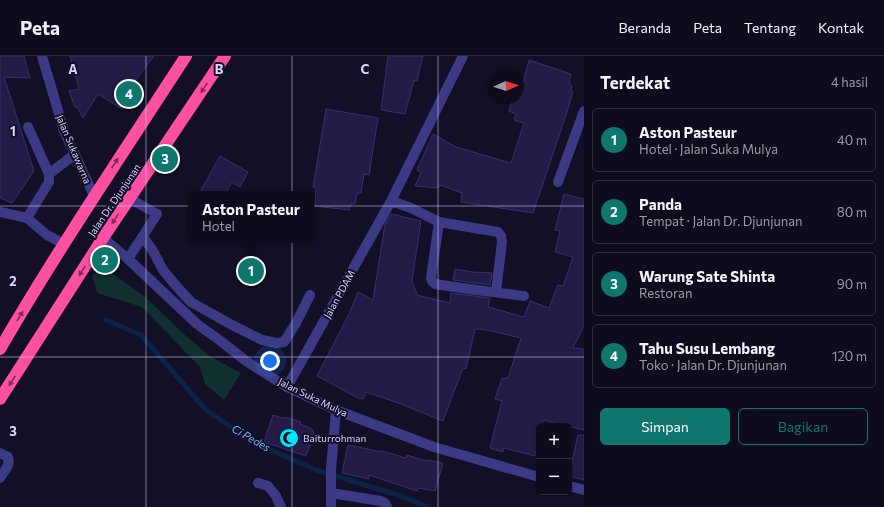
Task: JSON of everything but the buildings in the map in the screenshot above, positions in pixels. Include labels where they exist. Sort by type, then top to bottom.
[{"type":"highway","name":"Jalan Dr. Djunjunan","points":[[0,349],[94,196],[186,56]]},
{"type":"highway","name":"Jalan Dr. Djunjunan","points":[[0,399],[103,238],[225,56]]},
{"type":"street","name":"Jalan Sukawarna","points":[[42,56],[64,131],[94,196]]},
{"type":"street","name":"Jalan PDAM","points":[[287,387],[391,201],[463,56]]},
{"type":"street","points":[[558,182],[584,111]]},
{"type":"street","points":[[27,218],[49,182],[49,174],[28,127]]},
{"type":"street","points":[[49,174],[75,154]]},
{"type":"street","points":[[128,259],[157,214],[130,198]]},
{"type":"street","points":[[391,201],[411,208],[439,222],[498,232],[501,236],[502,242],[496,292]]},
{"type":"street","points":[[0,212],[27,218],[47,235],[64,244]]},
{"type":"street","points":[[439,222],[430,278],[435,284],[524,296]]},
{"type":"street","points":[[143,237],[153,251],[163,270],[191,302],[262,340],[277,343],[284,342],[296,323],[310,295]]},
{"type":"street","name":"Jalan Suka Mulya","points":[[103,238],[128,259],[196,324],[246,361],[287,387],[336,410],[434,446],[536,476]]},
{"type":"street","points":[[331,507],[331,468],[336,410]]},
{"type":"street","points":[[0,453],[8,457],[10,461],[0,478]]},
{"type":"street","points":[[258,483],[268,486],[276,496],[281,507]]},
{"type":"street","points":[[572,487],[584,490]]},
{"type":"street","points":[[331,488],[381,501],[385,503],[387,507]]},
{"type":"green space","points":[[104,268],[144,296],[186,336],[211,357],[241,373],[224,400],[205,384],[200,367],[142,307],[97,293],[92,275]]},
{"type":"waterway","name":"Ci Pedes","points":[[106,320],[141,335],[206,410],[253,442],[316,470],[398,495],[428,507]]},
{"type":"place","name":"Tahu Susu Lembang","points":[[129,94]]},
{"type":"place","name":"Warung Sate Shinta","points":[[165,159]]},
{"type":"place","name":"Panda","points":[[105,260]]},
{"type":"place","name":"Aston Pasteur","points":[[251,271]]},
{"type":"place","name":"Baiturrohman","points":[[289,438]]}]
